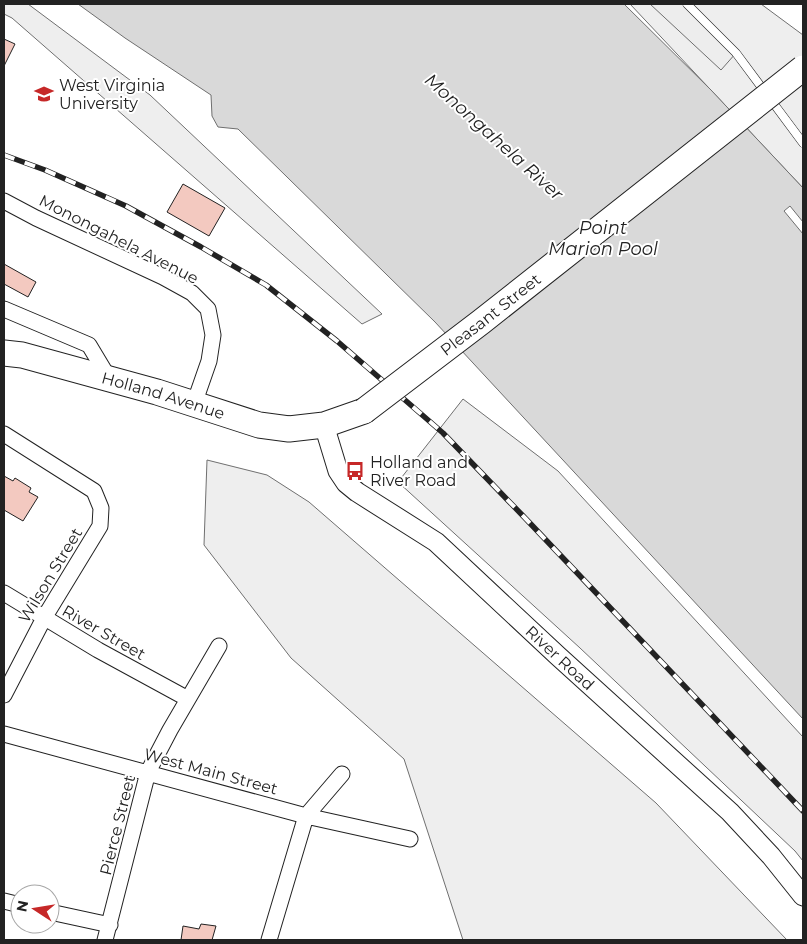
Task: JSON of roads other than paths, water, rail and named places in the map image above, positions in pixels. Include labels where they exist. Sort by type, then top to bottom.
[{"type":"main road","name":"Pleasant Street","points":[[324,425],[364,410],[481,322],[803,68]]},
{"type":"main road","name":"Holland Avenue","points":[[4,353],[22,355],[157,392],[259,425],[289,430],[324,425]]},
{"type":"street","name":"Monongahela Avenue","points":[[4,201],[163,277],[192,293],[208,309],[213,336],[209,361],[194,404]]},
{"type":"street","points":[[4,309],[89,345],[110,380]]},
{"type":"street","name":"River Road","points":[[324,425],[338,471],[346,483],[370,501],[436,542],[730,812],[771,856],[803,896]]},
{"type":"street","name":"Wilson Street","points":[[4,434],[94,491],[101,508],[100,526],[44,618],[4,695]]},
{"type":"street","name":"River Street","points":[[4,594],[98,650],[188,699]]},
{"type":"street","name":"Pierce Street","points":[[105,940],[148,772],[219,646]]},
{"type":"street","name":"West Main Street","points":[[4,734],[306,816],[410,839]]},
{"type":"street","points":[[268,940],[306,816],[342,774]]},
{"type":"street","points":[[60,914],[110,925]]},
{"type":"lane","points":[[687,4],[736,53],[803,143]]},
{"type":"water","name":"Point Marion Pool","points":[[78,4],[624,4],[711,90],[803,188],[803,719],[435,322],[238,129],[218,127],[212,116],[211,95],[125,38]]},
{"type":"railway","points":[[4,155],[45,170],[126,206],[201,247],[266,285],[337,341],[443,433],[803,811]]},
{"type":"place","name":"West Virginia University","points":[[44,94]]},
{"type":"place","name":"Holland and River Road","points":[[355,471]]},
{"type":"water label","name":"Monongahela River","points":[[494,137]]}]
